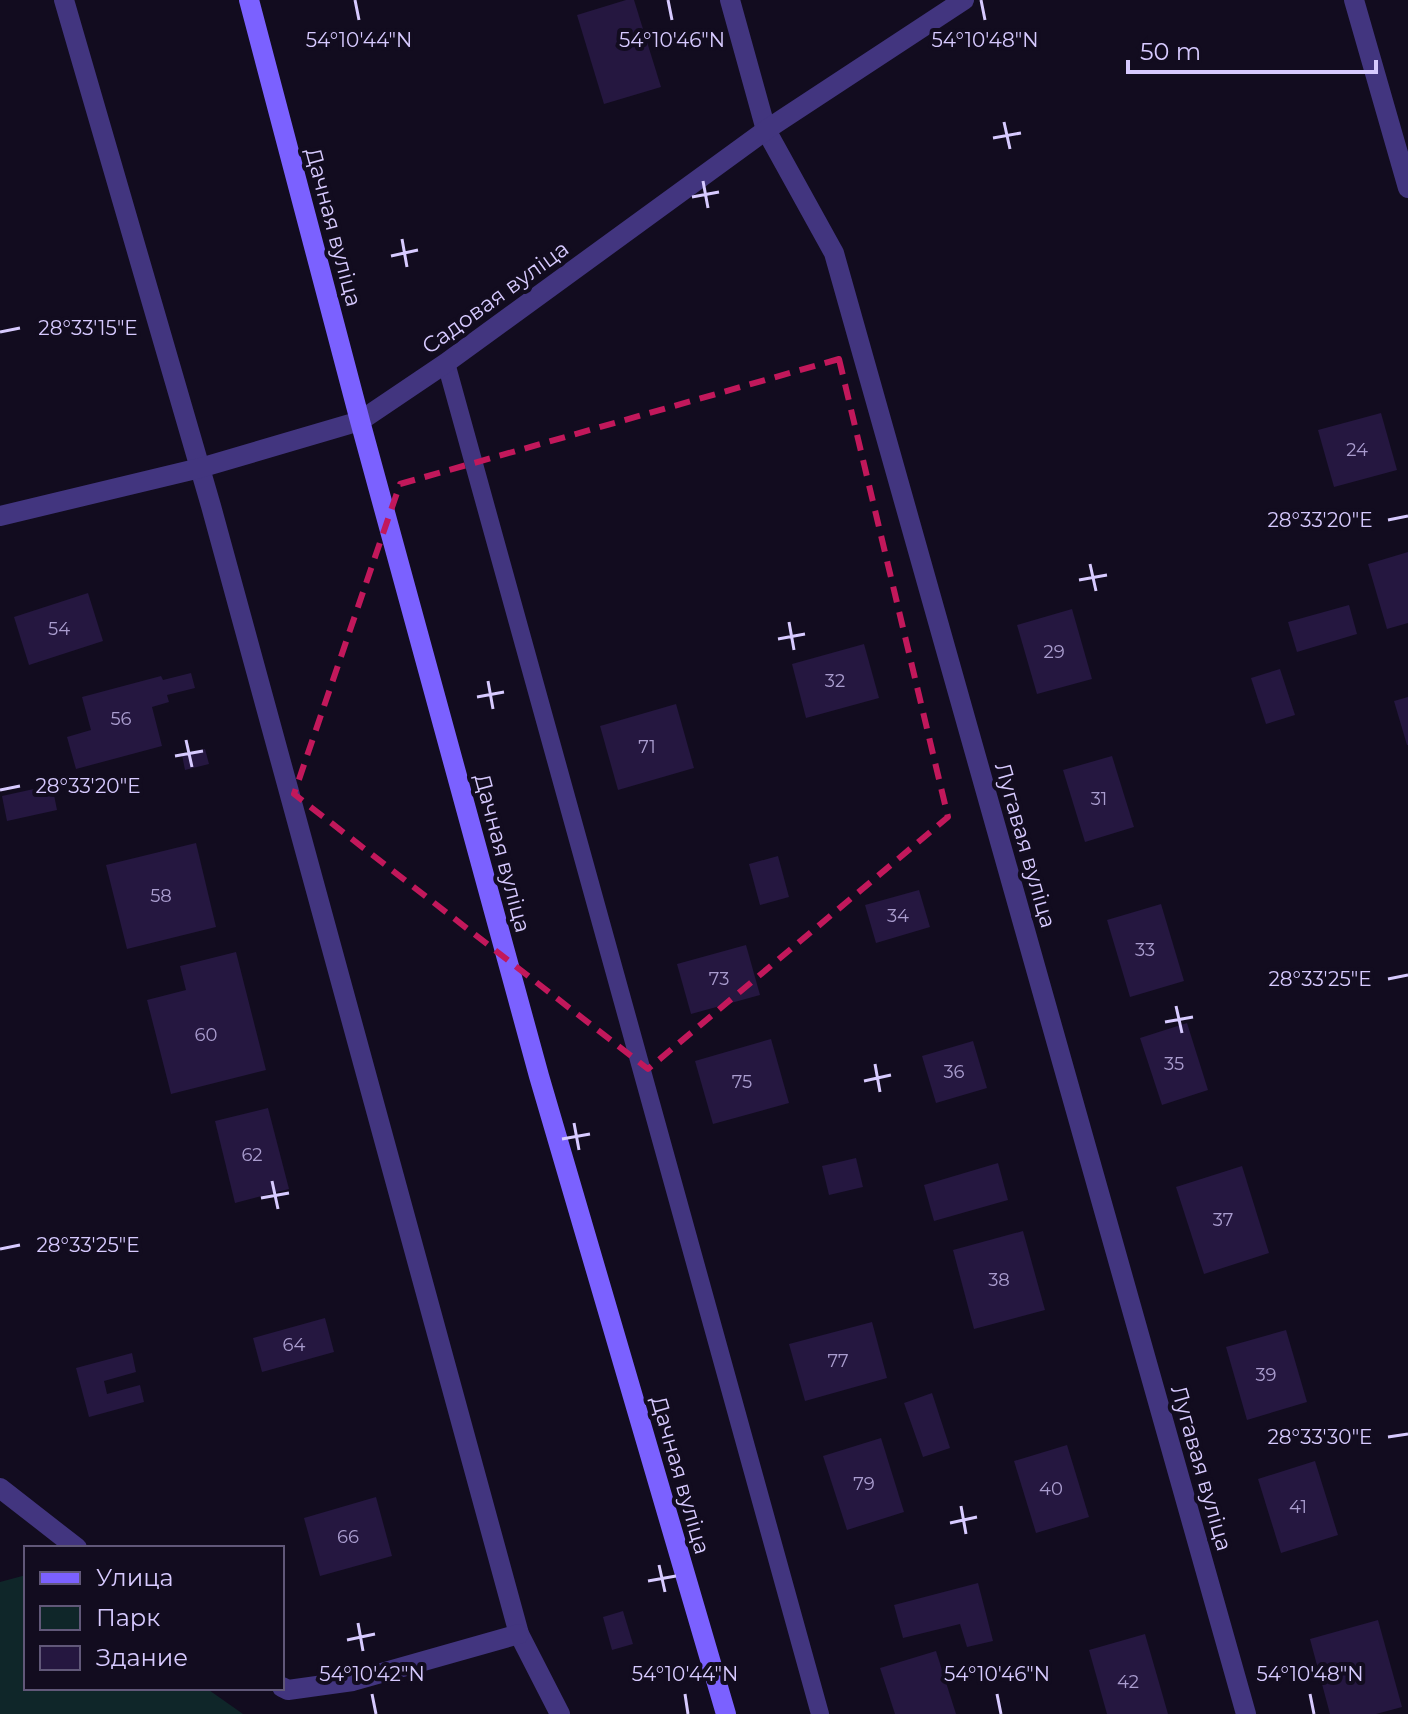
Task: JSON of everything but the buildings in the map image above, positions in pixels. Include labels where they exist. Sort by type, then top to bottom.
[{"type":"street","points":[[64,0],[200,468],[519,1634],[560,1714]]},
{"type":"street","name":"Дачная вуліца","points":[[249,0],[539,1076],[726,1714]]},
{"type":"street","name":"Лугавая вуліца","points":[[730,0],[766,130],[834,253],[1246,1714]]},
{"type":"street","name":"Садовая вуліца","points":[[0,516],[200,468],[360,421],[446,363],[766,130],[964,0]]},
{"type":"street","points":[[1354,0],[1408,188]]},
{"type":"street","points":[[0,1488],[74,1546]]},
{"type":"street","points":[[284,1688],[353,1681],[519,1634]]},
{"type":"lane","points":[[446,363],[820,1714]]},
{"type":"highlighted area","points":[[839,359],[948,817],[648,1069],[294,794],[400,484]]},
{"type":"green space","points":[[24,1576],[24,1690],[209,1690],[243,1714],[0,1714],[0,1582]]}]
